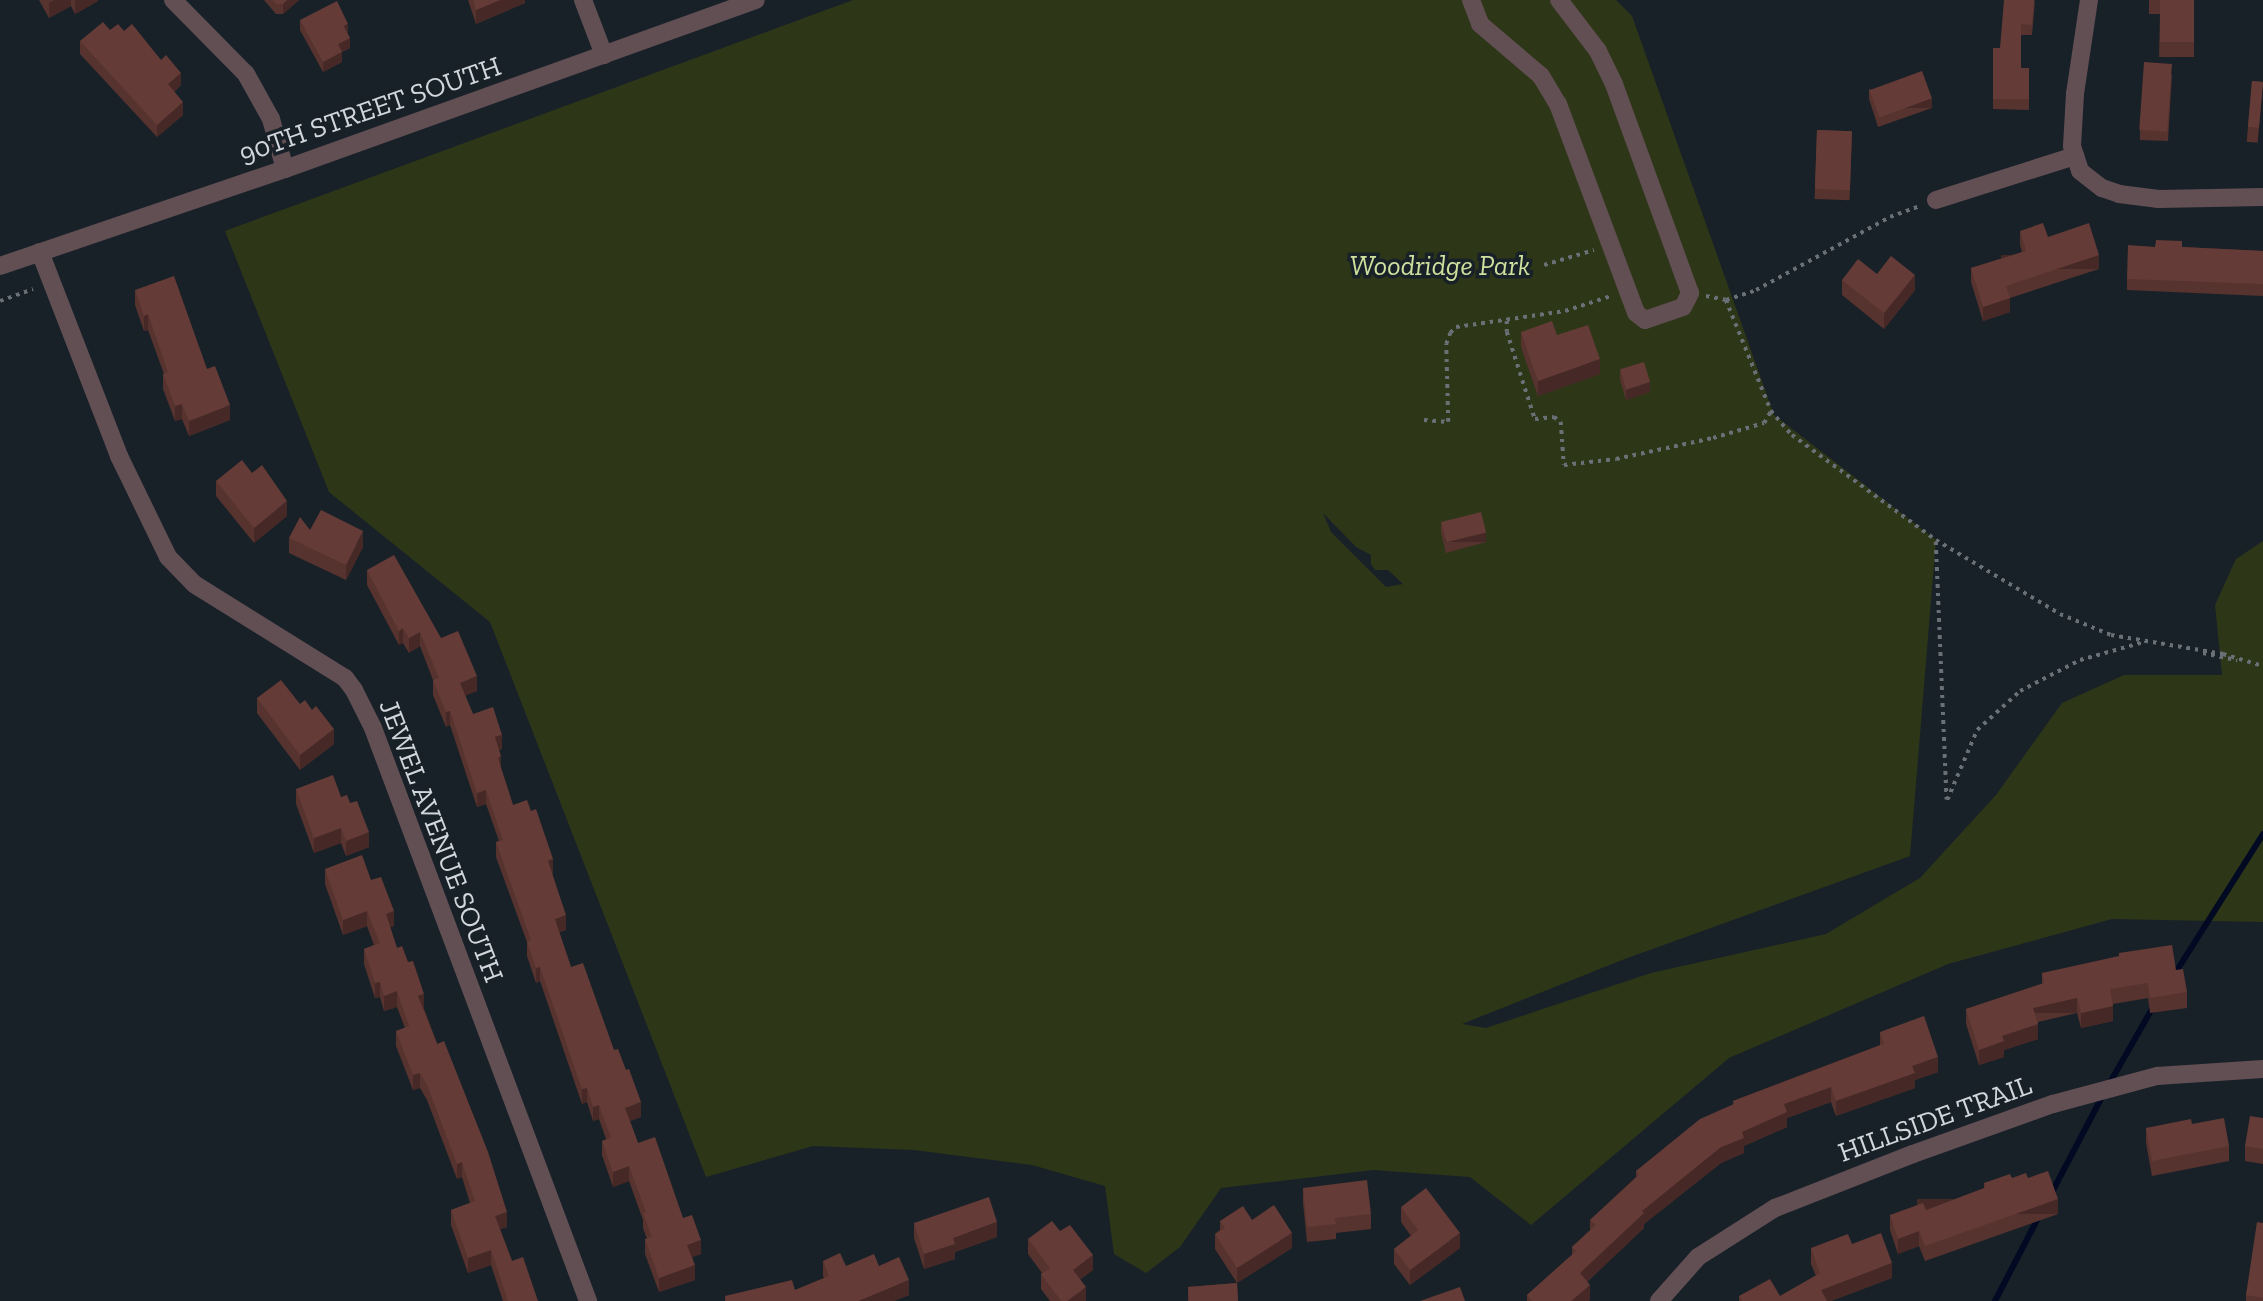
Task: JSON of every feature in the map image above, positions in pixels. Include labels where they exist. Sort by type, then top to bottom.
[{"type":"street","points":[[173,0],[246,74],[271,119],[285,169]]},
{"type":"street","points":[[583,0],[604,55]]},
{"type":"street","name":"90TH STREET SOUTH","points":[[0,266],[285,169],[756,0]]},
{"type":"street","points":[[1471,0],[1480,24],[1541,76],[1558,104],[1636,313],[1645,320],[1683,307],[1689,293],[1614,84],[1598,51],[1559,0]]},
{"type":"street","points":[[2089,0],[2075,94],[2072,146],[2080,171],[2102,188],[2119,194],[2159,199],[2263,197]]},
{"type":"street","points":[[1936,200],[2075,156]]},
{"type":"street","name":"JEWEL AVENUE SOUTH","points":[[40,252],[118,456],[168,557],[194,584],[345,678],[354,690],[373,727],[588,1301]]},
{"type":"street","name":"HILLSIDE TRAIL","points":[[1659,1301],[1698,1257],[1776,1208],[1913,1154],[2053,1104],[2157,1076],[2263,1069]]},
{"type":"path","points":[[1689,293],[1726,300],[1767,284],[1890,217],[1936,200]]},
{"type":"path","points":[[1544,265],[1612,243]]},
{"type":"path","points":[[0,301],[51,282]]},
{"type":"path","points":[[1424,419],[1448,422],[1446,344],[1450,333],[1456,327],[1507,321],[1597,303],[1627,289]]},
{"type":"path","points":[[1726,300],[1771,411],[1792,435],[1936,540],[2060,614],[2111,635],[2222,654],[2263,666],[2146,641],[2080,660],[2020,691],[1977,730],[1947,800],[1936,540]]},
{"type":"path","points":[[1507,321],[1507,332],[1535,419],[1554,417],[1561,422],[1564,465],[1638,455],[1713,438],[1764,423],[1771,411]]},
{"type":"green space","name":"Woodridge Park","points":[[853,0],[1616,0],[1632,16],[1774,415],[1936,540],[1910,856],[1622,960],[1462,1024],[1486,1028],[1651,973],[1826,934],[1920,878],[1996,795],[2062,703],[2124,675],[2222,675],[2215,605],[2236,559],[2263,541],[2263,922],[2112,919],[1948,964],[1729,1058],[1531,1225],[1470,1177],[1373,1170],[1221,1188],[1180,1247],[1146,1273],[1114,1254],[1105,1186],[1032,1165],[914,1150],[813,1146],[706,1177],[490,622],[329,492],[225,231]],"holes":[[[1323,513],[1356,547],[1371,555],[1371,564],[1375,570],[1388,570],[1403,584],[1386,587],[1331,532]]]},
{"type":"building","points":[[273,0],[287,0],[283,4],[276,4]]},
{"type":"building","points":[[473,0],[500,0],[476,10]]},
{"type":"building","points":[[2004,0],[2034,0],[2032,25],[2021,24],[2021,68],[2029,68],[2029,99],[1993,99],[1993,48],[2000,48]]},
{"type":"building","points":[[2160,0],[2194,0],[2194,42],[2160,42]]},
{"type":"building","points":[[337,1],[348,24],[344,26],[350,38],[338,44],[342,52],[323,62],[300,20]]},
{"type":"building","points":[[103,22],[110,30],[118,24],[124,31],[132,24],[161,60],[166,55],[181,73],[168,84],[183,102],[157,125],[80,41]]},
{"type":"building","points":[[2144,62],[2172,64],[2167,132],[2139,130]]},
{"type":"building","points":[[1922,71],[1932,98],[1879,117],[1869,90]]},
{"type":"building","points":[[2252,81],[2263,82],[2259,128],[2248,127]]},
{"type":"building","points":[[1817,130],[1852,131],[1850,190],[1815,189]]},
{"type":"building","points":[[2043,223],[2048,237],[2089,223],[2099,255],[2006,286],[2010,298],[1983,307],[1971,268],[2026,251],[2020,231]]},
{"type":"building","points":[[2156,240],[2182,241],[2182,247],[2263,251],[2263,284],[2127,279],[2128,245],[2155,247]]},
{"type":"building","points":[[1891,256],[1915,275],[1884,313],[1842,280],[1858,259],[1877,274]]},
{"type":"building","points":[[174,276],[207,369],[215,366],[230,405],[189,421],[182,404],[175,406],[163,374],[168,372],[148,314],[144,316],[135,290]]},
{"type":"building","points":[[1552,321],[1557,335],[1588,325],[1600,359],[1538,381],[1521,332]]},
{"type":"building","points":[[1644,362],[1650,382],[1626,389],[1620,369]]},
{"type":"building","points":[[242,460],[252,473],[262,465],[287,501],[254,528],[216,481]]},
{"type":"building","points":[[321,510],[363,531],[346,565],[289,538],[300,517],[310,530]]},
{"type":"building","points":[[1481,512],[1486,532],[1446,542],[1441,522]]},
{"type":"building","points":[[394,555],[441,638],[458,631],[477,676],[460,683],[473,714],[493,707],[502,735],[495,737],[501,756],[498,758],[513,805],[527,800],[531,811],[536,809],[553,859],[548,861],[566,915],[555,919],[571,967],[583,963],[614,1050],[618,1049],[626,1070],[629,1069],[641,1102],[625,1108],[638,1143],[655,1137],[683,1218],[692,1215],[701,1240],[687,1245],[695,1265],[659,1278],[645,1239],[652,1237],[643,1213],[646,1212],[629,1166],[613,1172],[602,1141],[611,1138],[599,1105],[593,1107],[587,1088],[582,1089],[540,967],[536,968],[527,942],[531,940],[496,842],[503,840],[486,790],[477,793],[450,711],[446,712],[433,680],[439,678],[420,632],[409,638],[403,628],[399,631],[367,570]]},
{"type":"building","points":[[281,680],[300,704],[305,700],[312,710],[316,706],[334,729],[300,755],[257,698]]},
{"type":"building","points":[[333,775],[341,797],[347,795],[350,803],[357,801],[369,832],[346,841],[341,828],[314,838],[296,789]]},
{"type":"building","points":[[362,855],[371,880],[381,877],[394,911],[386,914],[397,948],[402,946],[408,962],[413,961],[424,994],[418,996],[437,1044],[444,1041],[488,1152],[507,1212],[495,1216],[512,1261],[523,1257],[538,1301],[508,1301],[491,1250],[468,1258],[451,1210],[475,1201],[462,1162],[457,1164],[427,1085],[420,1073],[413,1075],[396,1031],[409,1026],[397,991],[384,996],[380,982],[375,983],[364,949],[380,943],[367,911],[343,920],[325,869]]},
{"type":"building","points":[[2172,945],[2176,970],[2183,969],[2187,992],[2150,998],[2148,983],[2110,989],[2113,1006],[2081,1013],[2077,998],[2033,1008],[2038,1024],[2002,1036],[2004,1041],[1979,1050],[1966,1009],[2044,983],[2042,973],[2119,956],[2119,953]]},
{"type":"building","points":[[1924,1016],[1938,1057],[1912,1066],[1915,1073],[1836,1101],[1831,1087],[1784,1104],[1787,1112],[1742,1132],[1744,1138],[1721,1147],[1642,1211],[1644,1213],[1580,1273],[1590,1285],[1571,1301],[1532,1301],[1527,1295],[1576,1251],[1572,1247],[1596,1225],[1590,1220],[1639,1175],[1636,1171],[1700,1119],[1734,1104],[1733,1101],[1884,1044],[1880,1032]]},
{"type":"building","points":[[2250,1116],[2263,1118],[2263,1149],[2245,1146]]},
{"type":"building","points":[[2224,1118],[2229,1146],[2152,1161],[2146,1128],[2191,1119],[2192,1124]]},
{"type":"building","points":[[2048,1171],[2058,1199],[1925,1246],[1919,1231],[1898,1239],[1890,1215],[1923,1203],[1926,1210],[1985,1188],[1984,1183],[2010,1174],[2012,1178],[2026,1173],[2028,1178]]},
{"type":"building","points":[[1367,1180],[1371,1214],[1335,1218],[1336,1224],[1307,1227],[1303,1188]]},
{"type":"building","points":[[1426,1188],[1460,1233],[1410,1270],[1394,1249],[1418,1230],[1401,1207]]},
{"type":"building","points":[[989,1197],[997,1222],[953,1238],[955,1244],[924,1254],[914,1223]]},
{"type":"building","points":[[1274,1205],[1292,1233],[1237,1268],[1215,1234],[1225,1228],[1220,1221],[1243,1206],[1252,1220]]},
{"type":"building","points":[[1052,1221],[1060,1231],[1070,1225],[1093,1255],[1073,1270],[1086,1287],[1067,1301],[1061,1301],[1041,1274],[1050,1268],[1028,1239]]},
{"type":"building","points":[[2257,1222],[2263,1223],[2263,1298],[2246,1295]]},
{"type":"building","points":[[1881,1233],[1892,1263],[1821,1290],[1827,1301],[1742,1301],[1739,1296],[1770,1279],[1780,1296],[1820,1273],[1811,1248],[1848,1234],[1852,1244]]},
{"type":"building","points":[[840,1253],[846,1266],[874,1254],[879,1266],[899,1257],[909,1280],[858,1301],[726,1301],[725,1296],[792,1280],[795,1290],[829,1276],[823,1261]]},
{"type":"building","points":[[1237,1283],[1238,1301],[1189,1301],[1188,1287]]},
{"type":"building","points":[[1460,1287],[1465,1301],[1420,1301]]},
{"type":"waterway","points":[[2174,975],[2263,834]]},
{"type":"waterway","points":[[2108,1086],[2153,1007]]},
{"type":"waterway","points":[[2051,1194],[2103,1095]]},
{"type":"waterway","points":[[1995,1301],[2039,1216]]}]
